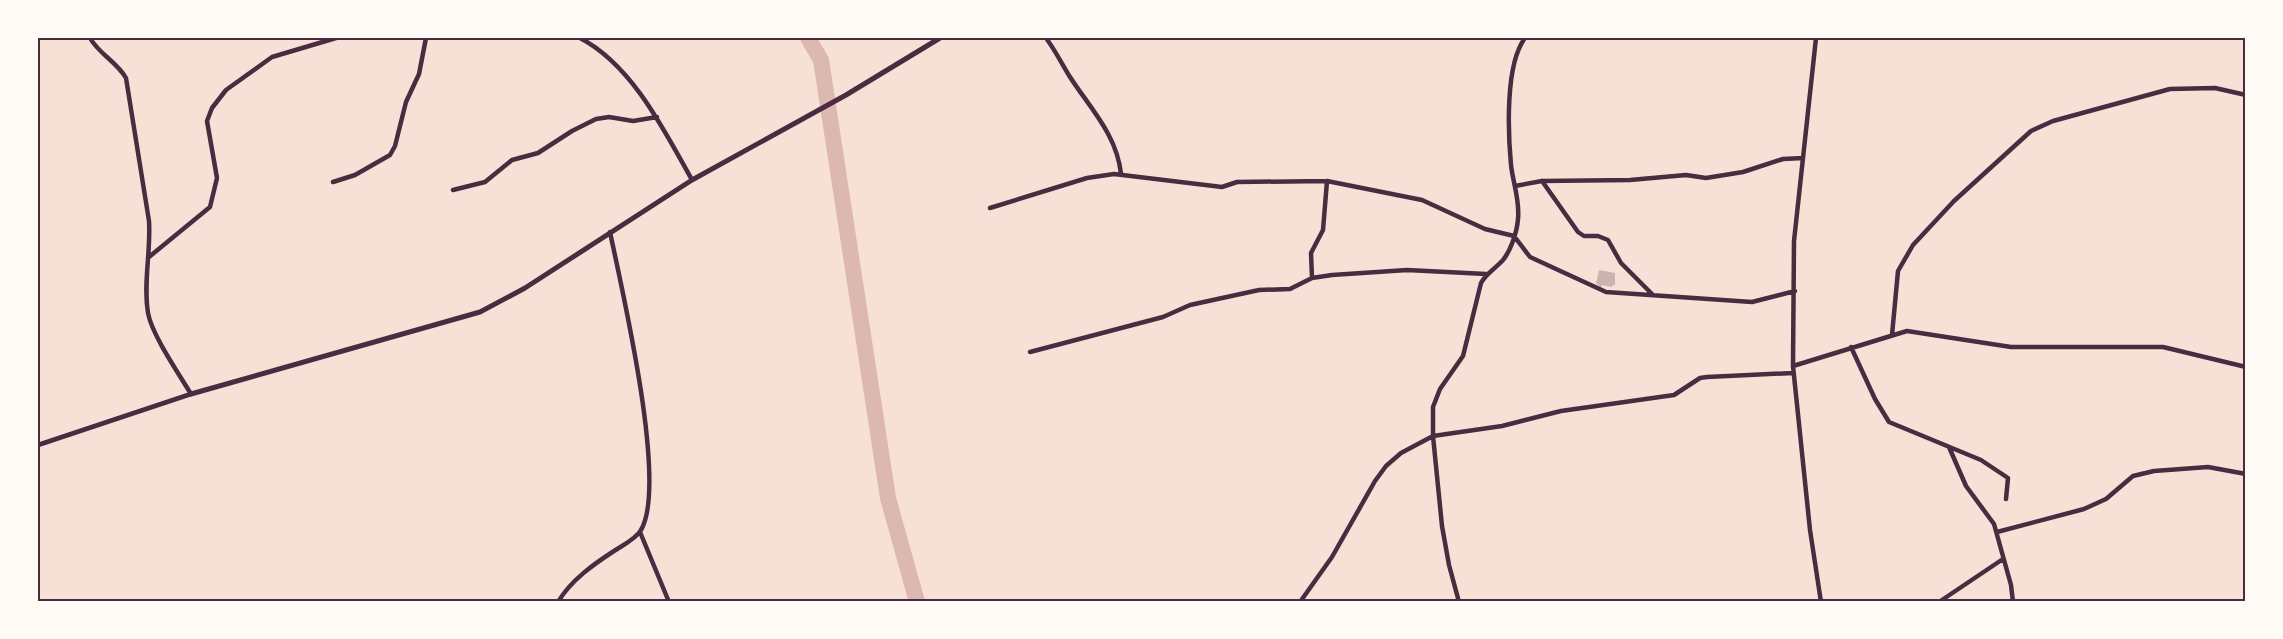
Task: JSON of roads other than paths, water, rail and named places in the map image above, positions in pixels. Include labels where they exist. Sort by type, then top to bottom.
[{"type":"street","points":[[90,38],[96,48],[126,78],[149,221],[146,294],[148,315],[191,394]]},
{"type":"street","points":[[149,257],[210,207],[217,178],[207,121],[212,108],[226,90],[272,57],[336,38]]},
{"type":"street","points":[[334,182],[356,175],[390,154],[395,146],[406,102],[419,74],[426,38]]},
{"type":"street","points":[[580,38],[606,54],[657,117],[692,180]]},
{"type":"street","points":[[38,445],[191,394],[480,312],[526,288],[692,180],[846,94],[940,38]]},
{"type":"street","points":[[1046,38],[1071,78],[1099,116],[1116,150],[1121,174]]},
{"type":"street","points":[[1459,602],[1449,565],[1442,526],[1433,436],[1433,407],[1440,389],[1463,356],[1481,283],[1486,274],[1505,257],[1514,236],[1518,220],[1519,205],[1511,165],[1511,73],[1515,56],[1525,38]]},
{"type":"street","points":[[1816,38],[1794,242],[1793,373],[1810,530],[1821,602]]},
{"type":"street","points":[[1892,335],[1898,271],[1913,245],[1954,201],[2031,131],[2053,121],[2170,89],[2215,88],[2246,95]]},
{"type":"street","points":[[453,190],[485,182],[512,160],[538,153],[572,131],[596,119],[609,117],[633,121],[657,117]]},
{"type":"street","points":[[1515,186],[1542,182],[1630,180],[1686,175],[1706,178],[1743,172],[1783,159],[1803,158]]},
{"type":"street","points":[[990,208],[1087,178],[1121,174],[1222,188],[1237,182],[1327,181],[1422,200],[1486,229],[1514,236],[1530,257],[1606,292],[1752,302],[1794,291]]},
{"type":"street","points":[[1312,278],[1311,253],[1324,230],[1327,181]]},
{"type":"street","points":[[1542,182],[1578,232],[1584,236],[1598,236],[1608,240],[1621,263],[1652,294]]},
{"type":"street","points":[[558,602],[580,577],[640,532],[648,515],[650,494],[640,387],[610,232]]},
{"type":"street","points":[[1030,352],[1163,318],[1190,305],[1259,290],[1290,289],[1312,278],[1356,272],[1388,271],[1486,274]]},
{"type":"street","points":[[1793,366],[1892,335],[1915,332],[2011,347],[2163,347],[2246,367]]},
{"type":"street","points":[[1852,347],[1875,399],[1889,422],[1981,460],[2008,478],[2006,499]]},
{"type":"street","points":[[1300,602],[1332,557],[1386,466],[1401,453],[1433,436],[1502,426],[1561,411],[1674,395],[1700,378],[1793,373]]},
{"type":"street","points":[[1949,447],[1963,482],[1991,518],[1997,532],[2013,602]]},
{"type":"street","points":[[1997,532],[2084,509],[2106,499],[2133,476],[2154,471],[2208,467],[2246,474]]},
{"type":"street","points":[[640,532],[669,602]]},
{"type":"street","points":[[1939,602],[2003,559]]},
{"type":"waterway","points":[[808,38],[821,60],[888,498],[917,602]]}]
